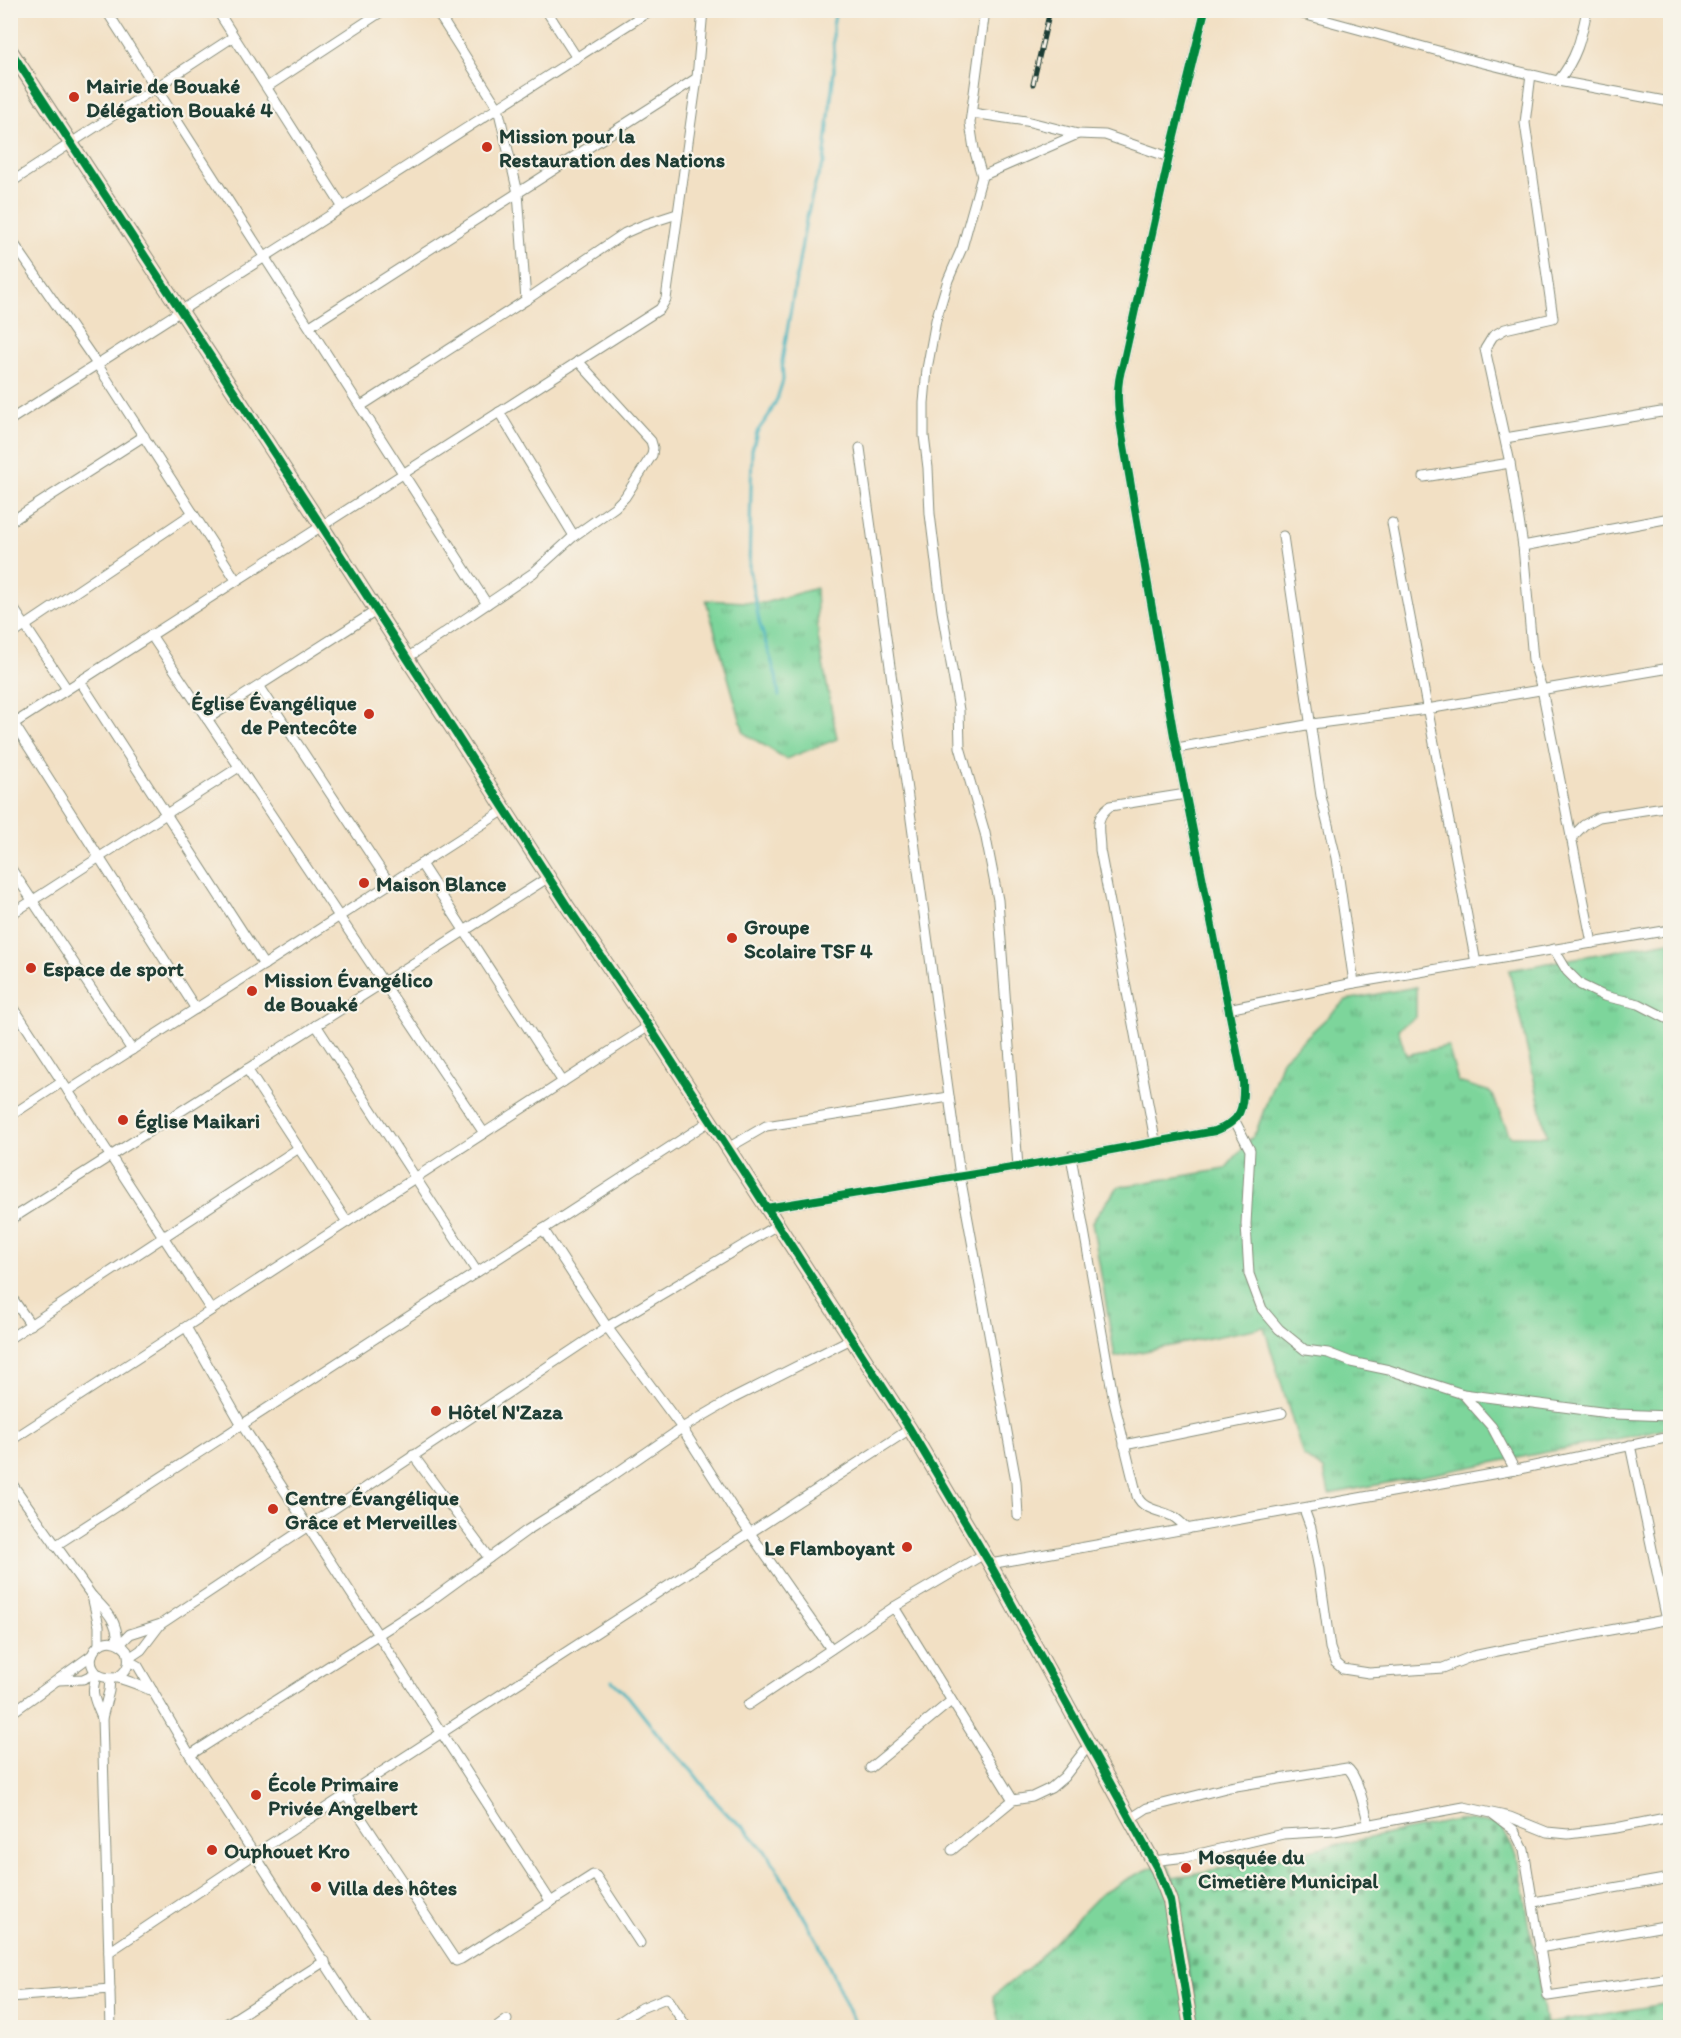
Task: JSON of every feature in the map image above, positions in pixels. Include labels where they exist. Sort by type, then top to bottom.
[{"type":"street","points":[[106,10],[487,604]]},
{"type":"street","points":[[217,10],[342,206]]},
{"type":"street","points":[[267,87],[384,10]]},
{"type":"street","points":[[436,10],[498,108],[518,193],[526,300]]},
{"type":"street","points":[[546,10],[577,58]]},
{"type":"street","points":[[196,1009],[12,725],[660,309],[664,304],[697,78],[703,10]]},
{"type":"street","points":[[985,10],[970,123],[974,149],[982,176],[962,248],[948,280],[936,320],[927,369],[924,436],[930,514],[942,611],[959,710],[960,747],[985,833],[998,900],[1018,1167]]},
{"type":"street","points":[[766,1208],[1018,1167],[1155,1140],[1215,1131],[1235,1121],[1242,1108],[1243,1081],[1177,748],[1121,425],[1118,379],[1205,10]]},
{"type":"street","points":[[1288,10],[1322,15],[1438,52],[1558,81],[1671,102]]},
{"type":"street","points":[[1558,81],[1578,51],[1587,10]]},
{"type":"street","points":[[10,420],[649,11]]},
{"type":"street","points":[[10,183],[233,37]]},
{"type":"street","points":[[10,50],[910,1430],[987,1559],[1165,1884],[1170,1901],[1191,2028]]},
{"type":"street","points":[[1531,74],[1525,123],[1553,318],[1505,329],[1493,336],[1485,349],[1510,463],[1522,546],[1533,660],[1542,689],[1592,943]]},
{"type":"street","points":[[309,326],[697,78]]},
{"type":"street","points":[[972,113],[1026,121],[1078,134],[1105,135],[1169,157]]},
{"type":"street","points":[[982,176],[1078,134]]},
{"type":"street","points":[[361,406],[625,233],[677,214]]},
{"type":"street","points":[[10,238],[97,364],[236,580]]},
{"type":"street","points":[[407,658],[533,573],[574,536],[615,507],[625,497],[652,455],[651,441],[578,361]]},
{"type":"street","points":[[499,411],[574,536]]},
{"type":"street","points":[[1505,438],[1671,412]]},
{"type":"street","points":[[10,522],[144,436]]},
{"type":"street","points":[[860,448],[960,1176],[1016,1481],[1018,1516]]},
{"type":"street","points":[[1424,477],[1510,463]]},
{"type":"street","points":[[10,636],[193,513]]},
{"type":"street","points":[[1522,546],[1671,518]]},
{"type":"street","points":[[1392,523],[1476,963]]},
{"type":"street","points":[[1283,536],[1321,796],[1336,858],[1354,983]]},
{"type":"street","points":[[10,603],[67,689]]},
{"type":"street","points":[[207,719],[376,611]]},
{"type":"street","points":[[151,635],[484,1133]]},
{"type":"street","points":[[1177,748],[1312,724],[1427,709],[1671,668]]},
{"type":"street","points":[[80,681],[264,965]]},
{"type":"street","points":[[260,687],[390,884]]},
{"type":"street","points":[[10,915],[239,767]]},
{"type":"street","points":[[1155,1140],[1102,861],[1099,818],[1110,806],[1186,794]]},
{"type":"street","points":[[1571,838],[1584,825],[1599,818],[1671,806]]},
{"type":"street","points":[[68,1091],[506,809]]},
{"type":"street","points":[[421,864],[563,1082]]},
{"type":"street","points":[[10,867],[132,1050]]},
{"type":"street","points":[[10,1220],[549,877]]},
{"type":"street","points":[[1228,1009],[1354,983],[1671,930]]},
{"type":"street","points":[[1554,949],[1567,971],[1581,985],[1604,996],[1639,1004],[1671,1020]]},
{"type":"street","points":[[10,1002],[211,1310]]},
{"type":"street","points":[[316,1025],[477,1272]]},
{"type":"street","points":[[10,1441],[648,1026]]},
{"type":"street","points":[[248,1069],[347,1222]]},
{"type":"street","points":[[10,1116],[63,1082]]},
{"type":"street","points":[[728,1148],[766,1126],[950,1097]]},
{"type":"street","points":[[55,1546],[710,1121]]},
{"type":"street","points":[[1235,1121],[1250,1150],[1246,1224],[1249,1274],[1262,1309],[1279,1329],[1305,1350],[1328,1353],[1351,1362],[1389,1370],[1463,1394],[1616,1414],[1671,1416]]},
{"type":"street","points":[[10,1338],[299,1148]]},
{"type":"street","points":[[1071,1156],[1114,1402],[1139,1501],[1147,1507],[1173,1517],[1188,1529]]},
{"type":"street","points":[[11,1713],[92,1656],[99,1645],[105,1642],[119,1643],[130,1634],[161,1624],[607,1327],[777,1225]]},
{"type":"street","points":[[543,1229],[607,1327],[682,1428],[734,1510],[831,1649]]},
{"type":"street","points":[[10,1295],[31,1325]]},
{"type":"street","points":[[186,1326],[242,1425],[552,1902]]},
{"type":"street","points":[[190,1755],[426,1604],[526,1531],[599,1485],[682,1428],[732,1399],[851,1339]]},
{"type":"street","points":[[1463,1394],[1492,1426],[1515,1470]]},
{"type":"street","points":[[1124,1445],[1282,1413]]},
{"type":"street","points":[[109,1952],[255,1854],[910,1430]]},
{"type":"street","points":[[748,1705],[894,1607],[987,1559],[1304,1509],[1515,1470],[1671,1437]]},
{"type":"street","points":[[1304,1509],[1311,1528],[1330,1648],[1335,1662],[1343,1669],[1369,1673],[1443,1668],[1473,1656],[1669,1619],[1630,1445]]},
{"type":"street","points":[[413,1455],[489,1558]]},
{"type":"street","points":[[10,1481],[92,1596],[108,1612],[117,1629],[119,1643],[127,1651],[129,1659],[126,1670],[113,1678],[102,1718],[111,2028]]},
{"type":"street","points":[[92,1596],[99,1626],[99,1645]]},
{"type":"street","points":[[894,1607],[1013,1800]]},
{"type":"street","points":[[129,1659],[141,1650],[161,1624]]},
{"type":"street","points":[[92,1656],[91,1662],[97,1673],[93,1696],[102,1718]]},
{"type":"street","points":[[129,1659],[138,1666],[190,1755],[367,2028]]},
{"type":"street","points":[[58,1680],[83,1679],[97,1673],[153,1691]]},
{"type":"street","points":[[870,1768],[951,1701]]},
{"type":"street","points":[[952,1850],[1013,1800],[1032,1797],[1051,1788],[1064,1777],[1089,1745]]},
{"type":"street","points":[[1130,1819],[1147,1808],[1210,1792],[1347,1768],[1352,1771],[1369,1825]]},
{"type":"street","points":[[346,1795],[456,1960],[552,1902],[590,1876],[596,1876],[640,1943]]},
{"type":"street","points":[[1153,1861],[1186,1857],[1284,1834],[1334,1831],[1464,1807],[1510,1817],[1547,1832],[1568,1834],[1616,1828],[1671,1817]]},
{"type":"street","points":[[1491,1813],[1514,1830],[1524,1850],[1548,1995],[1671,1978]]},
{"type":"street","points":[[1534,1902],[1671,1878]]},
{"type":"street","points":[[1539,1948],[1671,1925]]},
{"type":"street","points":[[220,2028],[325,1961]]},
{"type":"street","points":[[10,1997],[110,1989]]},
{"type":"street","points":[[610,2028],[639,2009],[666,1998],[687,2028]]},
{"type":"street","points":[[496,2028],[507,2020]]},
{"type":"green space","points":[[816,588],[818,637],[837,739],[786,759],[744,733],[706,600],[764,603]]},
{"type":"green space","points":[[1670,941],[1670,1427],[1329,1494],[1324,1470],[1303,1456],[1264,1327],[1115,1357],[1092,1222],[1118,1187],[1225,1169],[1256,1132],[1282,1060],[1346,1000],[1416,987],[1416,1017],[1398,1029],[1406,1055],[1448,1046],[1458,1082],[1491,1092],[1510,1136],[1547,1136],[1509,970]]},
{"type":"green space","points":[[1457,1820],[1500,1824],[1519,1861],[1546,2024],[1670,2003],[1670,2027],[1199,2027],[1173,1878]]},
{"type":"green space","points":[[1166,1861],[1173,1878],[1199,2027],[1000,2027],[993,1996],[1032,1965],[1101,1894]]},
{"type":"waterway","points":[[779,696],[776,676],[759,621],[749,569],[752,450],[757,432],[769,415],[783,380],[782,361],[806,220],[816,181],[824,163],[834,70],[833,26],[836,10]]},
{"type":"waterway","points":[[612,1681],[628,1696],[716,1802],[744,1827],[770,1857],[817,1940],[857,2028]]},
{"type":"railway","points":[[1033,84],[1050,10]]},
{"type":"cycle path","points":[[766,1208],[1018,1167],[1215,1131],[1231,1123],[1240,1112],[1243,1081],[1174,736],[1119,416],[1118,398],[1120,372],[1205,10]]},
{"type":"cycle path","points":[[10,50],[910,1429],[990,1564],[1158,1870],[1170,1901],[1191,2028]]},
{"type":"place","name":"Mairie de Bouaké Délégation Bouaké 4","points":[[74,97]]},
{"type":"place","name":"Mission pour la Restauration des Nations","points":[[487,147]]},
{"type":"place","name":"Église Évangélique de Pentecôte","points":[[369,714]]},
{"type":"place","name":"Maison Blance","points":[[364,883]]},
{"type":"place","name":"Groupe Scolaire TSF 4","points":[[732,938]]},
{"type":"place","name":"Espace de sport","points":[[31,968]]},
{"type":"place","name":"Mission Évangélico de Bouaké","points":[[252,991]]},
{"type":"place","name":"Église Maikari","points":[[123,1120]]},
{"type":"place","name":"Hôtel N'Zaza","points":[[436,1411]]},
{"type":"place","name":"Centre Évangélique Grâce et Merveilles","points":[[273,1509]]},
{"type":"place","name":"Le Flamboyant","points":[[907,1547]]},
{"type":"place","name":"École Primaire Privée Angelbert","points":[[256,1795]]},
{"type":"place","name":"Ouphouet Kro","points":[[212,1850]]},
{"type":"place","name":"Mosquée du Cimetière Municipal","points":[[1186,1868]]},
{"type":"place","name":"Villa des hôtes","points":[[316,1887]]}]
